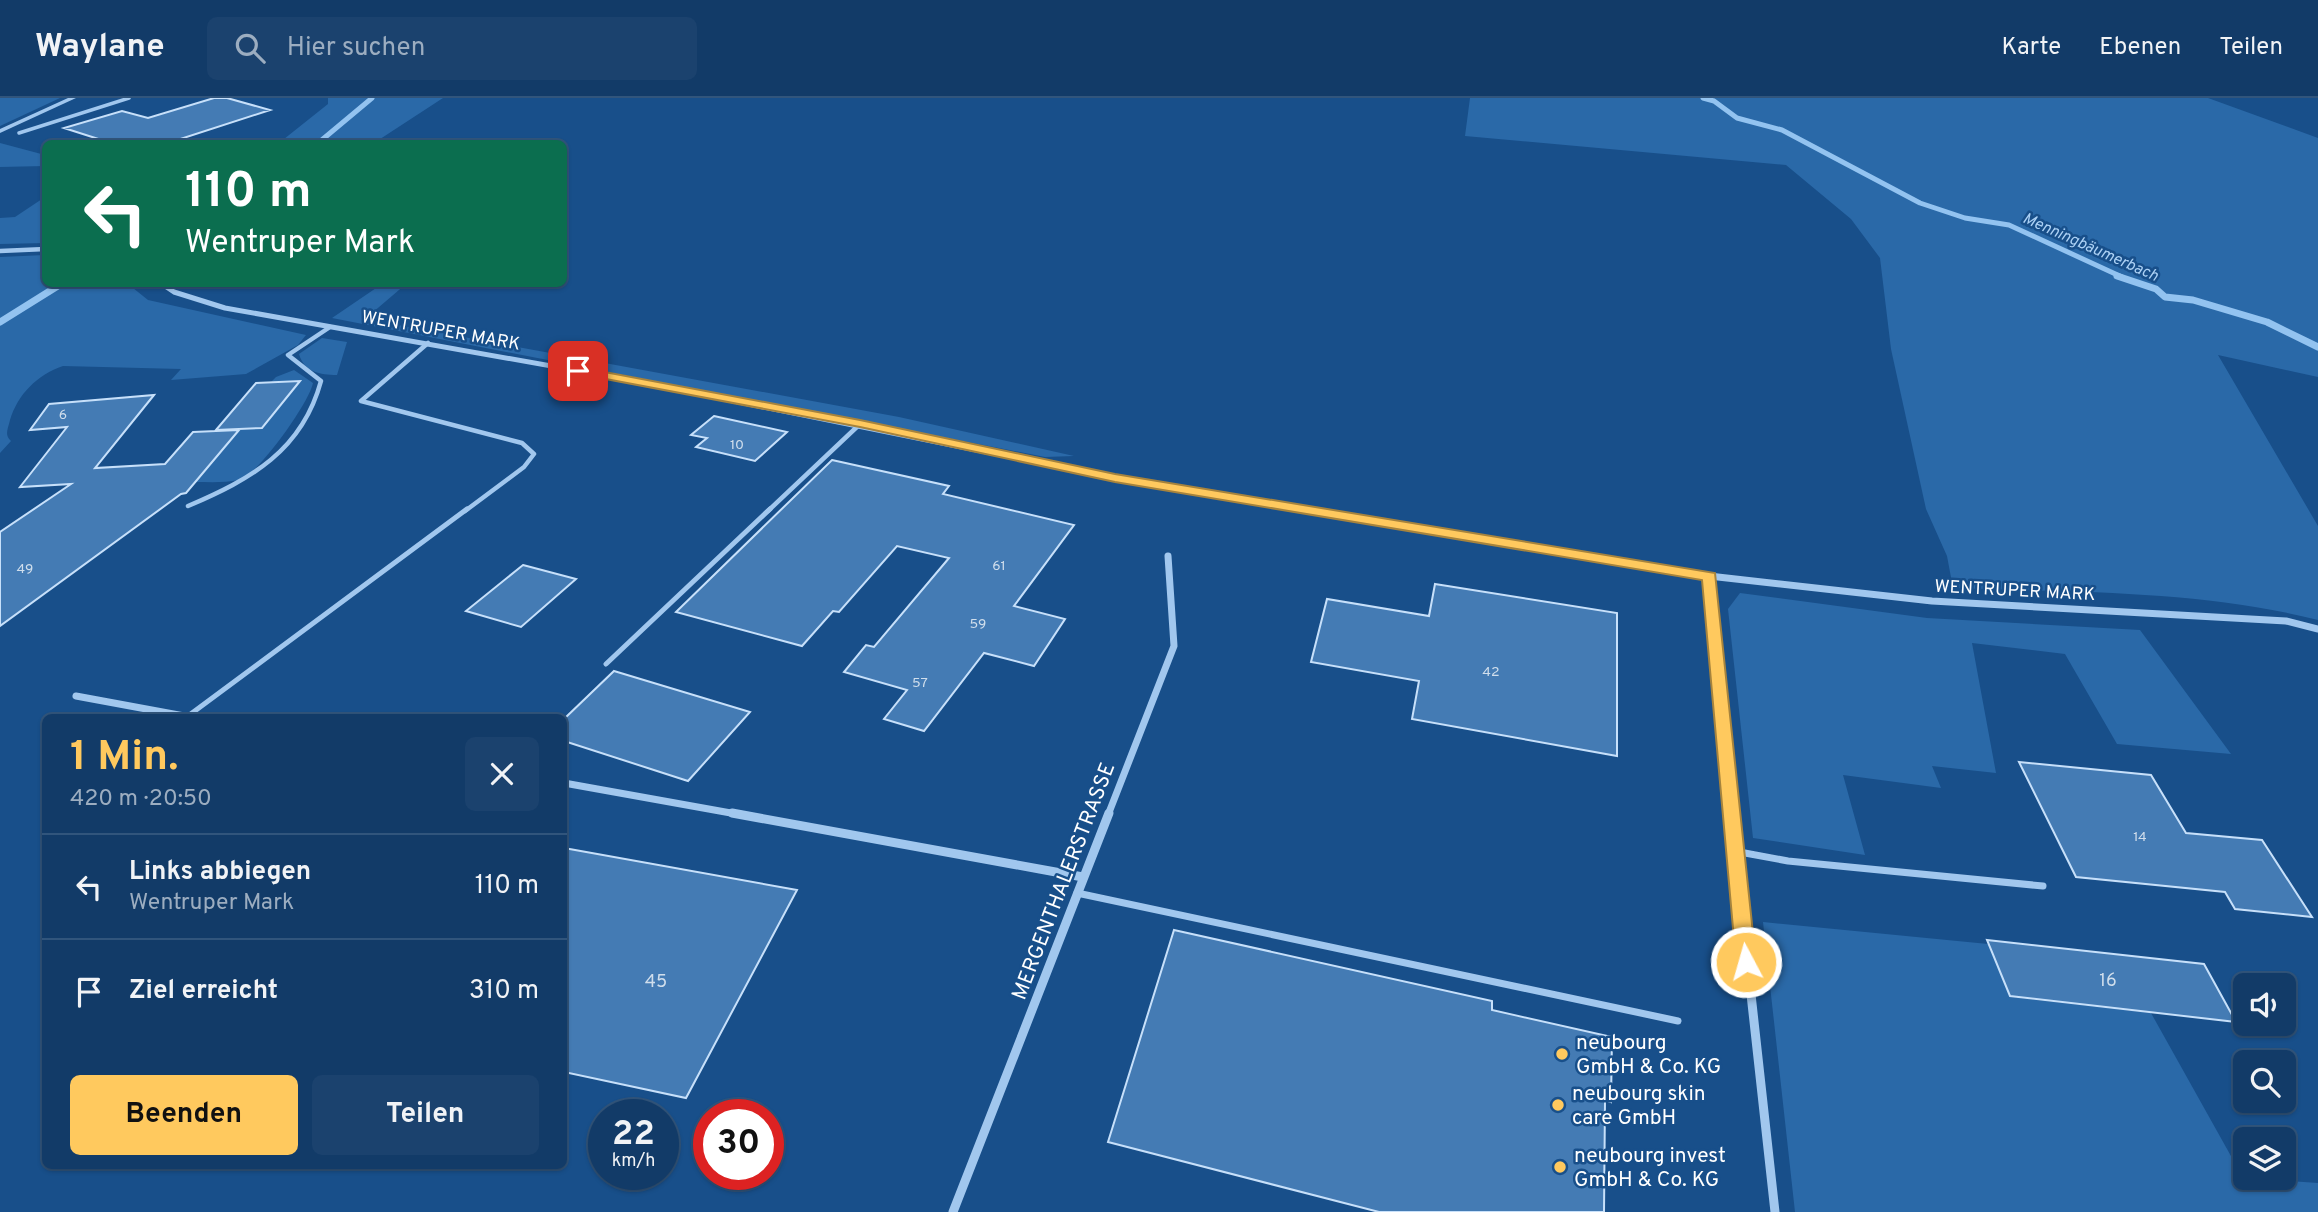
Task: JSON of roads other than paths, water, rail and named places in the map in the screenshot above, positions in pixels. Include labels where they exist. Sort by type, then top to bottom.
[{"type":"street","points":[[0,131],[73,98]]},
{"type":"street","points":[[0,251],[42,249]]},
{"type":"street","name":"WENTRUPER MARK","points":[[166,287],[174,292],[225,308],[860,424],[1115,478],[1709,576],[1932,601],[2286,621],[2318,629]]},
{"type":"street","name":"MERGENTHALERSTRASSE","points":[[953,1212],[1174,646],[1168,556]]},
{"type":"street","points":[[1709,576],[1734,851],[1775,1212]]},
{"type":"street","points":[[76,696],[175,714]]},
{"type":"street","points":[[567,784],[1083,877]]},
{"type":"lane","points":[[19,133],[129,98]]},
{"type":"lane","points":[[188,506],[247,479],[277,455],[304,425],[319,398],[321,381],[288,355],[330,327]]},
{"type":"lane","points":[[195,714],[524,467],[534,454],[522,443],[360,401],[428,343]]},
{"type":"lane","points":[[606,664],[860,424]]},
{"type":"lane","points":[[1734,851],[1788,861],[2043,886]]},
{"type":"lane","points":[[1077,893],[1678,1021]]},
{"type":"waterway","points":[[322,140],[372,98]]},
{"type":"waterway","name":"Menningbäumerbach","points":[[1703,98],[1714,101],[1737,118],[1782,130],[1920,203],[1965,218],[2009,225],[2122,277]]},
{"type":"waterway","name":"Menningbäumerbach","points":[[2117,276],[2156,289],[2165,297],[2193,300],[2267,322],[2318,347]]},
{"type":"waterway","points":[[0,322],[56,287]]},
{"type":"place","name":"neubourg GmbH & Co. KG","points":[[1562,1054]]},
{"type":"place","name":"neubourg skin care GmbH","points":[[1558,1105]]},
{"type":"place","name":"neubourg invest GmbH & Co. KG","points":[[1560,1167]]}]
